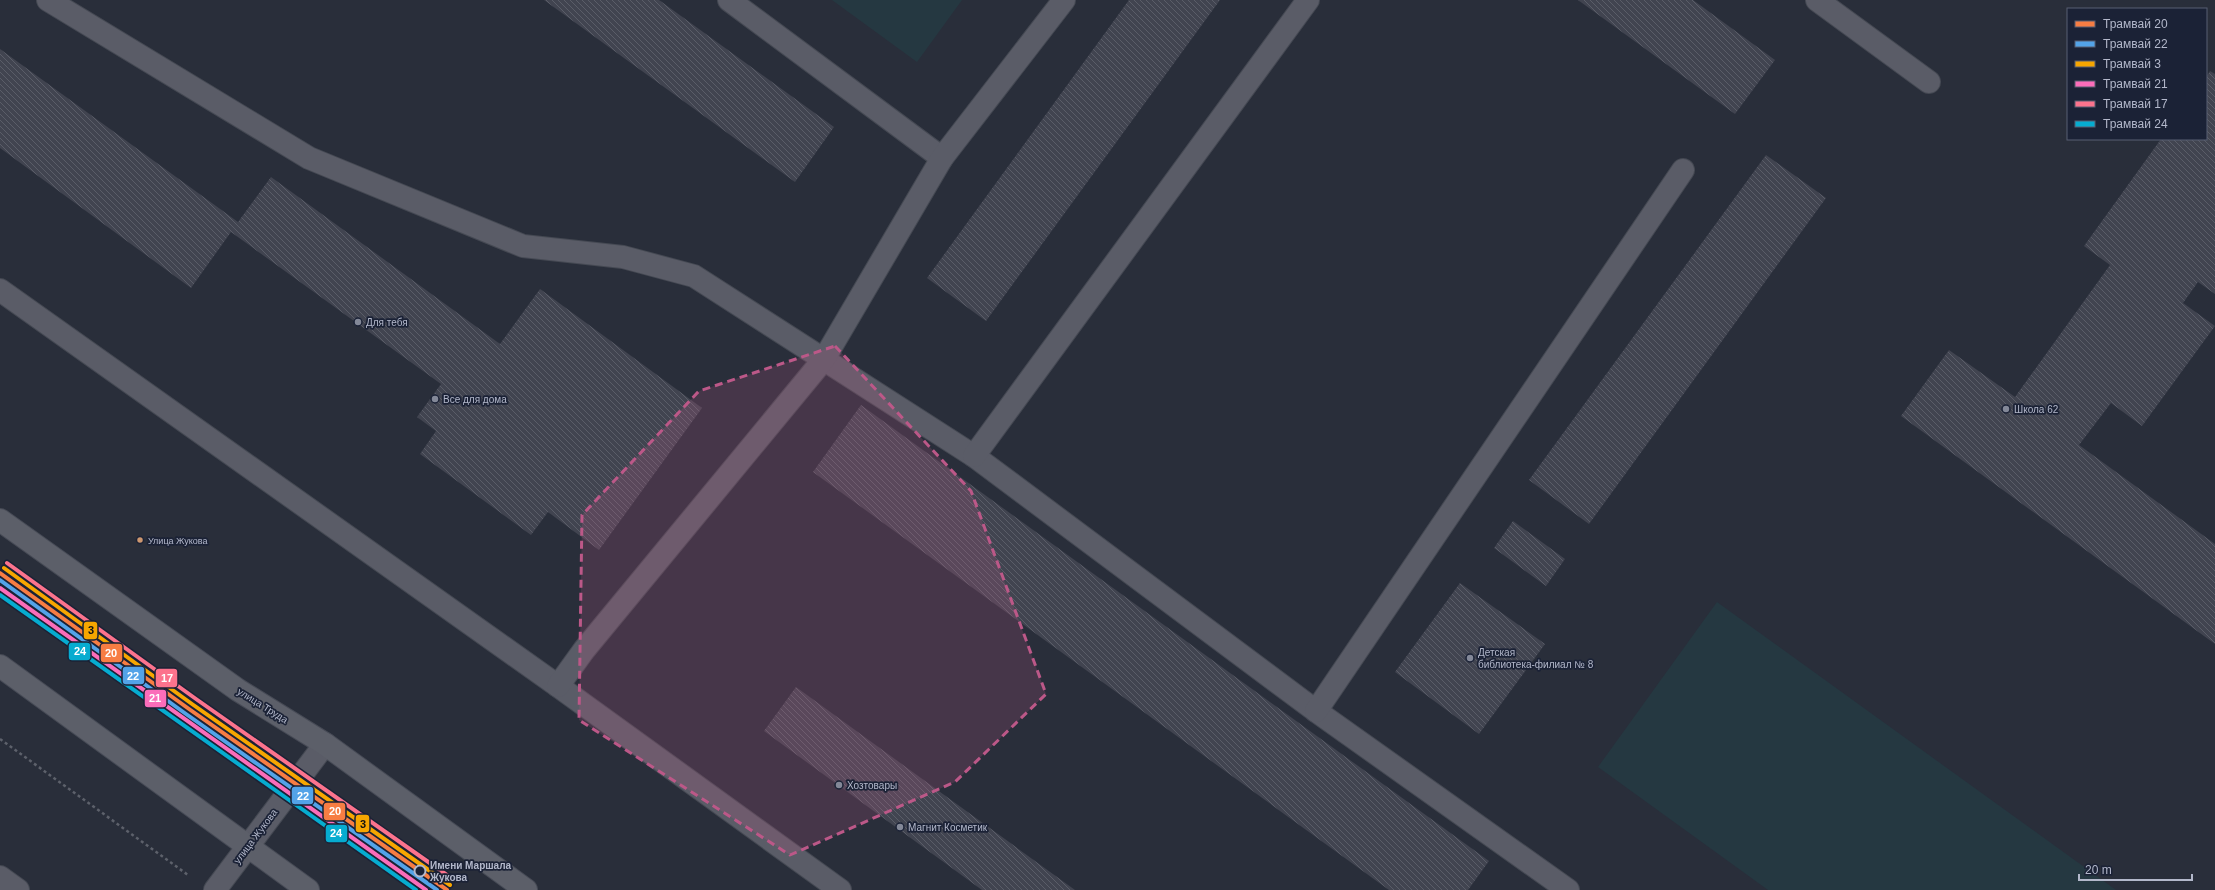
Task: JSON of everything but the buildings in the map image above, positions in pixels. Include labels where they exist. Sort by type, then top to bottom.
[{"type":"main road","name":"улица Труда","points":[[0,520],[238,690],[325,744],[526,890]]},
{"type":"main road","points":[[0,666],[308,890]]},
{"type":"street","points":[[48,0],[309,158],[524,246],[623,256],[694,276],[974,456],[1316,711],[1568,890]]},
{"type":"street","points":[[729,0],[942,158]]},
{"type":"street","points":[[558,686],[584,650],[824,359],[942,158],[1064,0]]},
{"type":"street","points":[[974,456],[1308,0]]},
{"type":"street","points":[[1817,0],[1929,82]]},
{"type":"street","points":[[1316,711],[1683,170]]},
{"type":"street","points":[[0,290],[558,686],[840,890]]},
{"type":"street","name":"улица Жукова","points":[[215,890],[325,744]]},
{"type":"street","points":[[0,877],[18,890]]},
{"type":"path","points":[[0,738],[190,876]]},
{"type":"highlighted area","points":[[835,346],[971,491],[1046,694],[955,782],[790,855],[579,720],[582,515],[699,391]]},
{"type":"shaded area","points":[[832,0],[962,0],[917,62]]},
{"type":"shaded area","points":[[1717,602],[2116,890],[1768,890],[1598,767]]},
{"type":"tram line","name":"17","points":[[7,563],[196,699],[454,880]]},
{"type":"tram line","name":"3","points":[[4,568],[192,704],[450,885]]},
{"type":"tram line","name":"20","points":[[0,573],[189,709],[447,890]]},
{"type":"tram line","name":"22","points":[[0,580],[186,714],[437,890]]},
{"type":"tram line","name":"21","points":[[0,588],[426,890]]},
{"type":"tram line","name":"24","points":[[0,595],[416,890]]},
{"type":"place","name":"Для тебя","points":[[358,322]]},
{"type":"place","name":"Все для дома","points":[[435,399]]},
{"type":"place","name":"Школа 62","points":[[2006,409]]},
{"type":"place","name":"Улица Жукова","points":[[140,540]]},
{"type":"place","name":"Детская библиотека-филиал № 8","points":[[1470,658]]},
{"type":"place","name":"Хозтовары","points":[[839,785]]},
{"type":"place","name":"Магнит Косметик","points":[[900,827]]},
{"type":"place","name":"Имени Маршала Жукова","points":[[420,871]]}]
